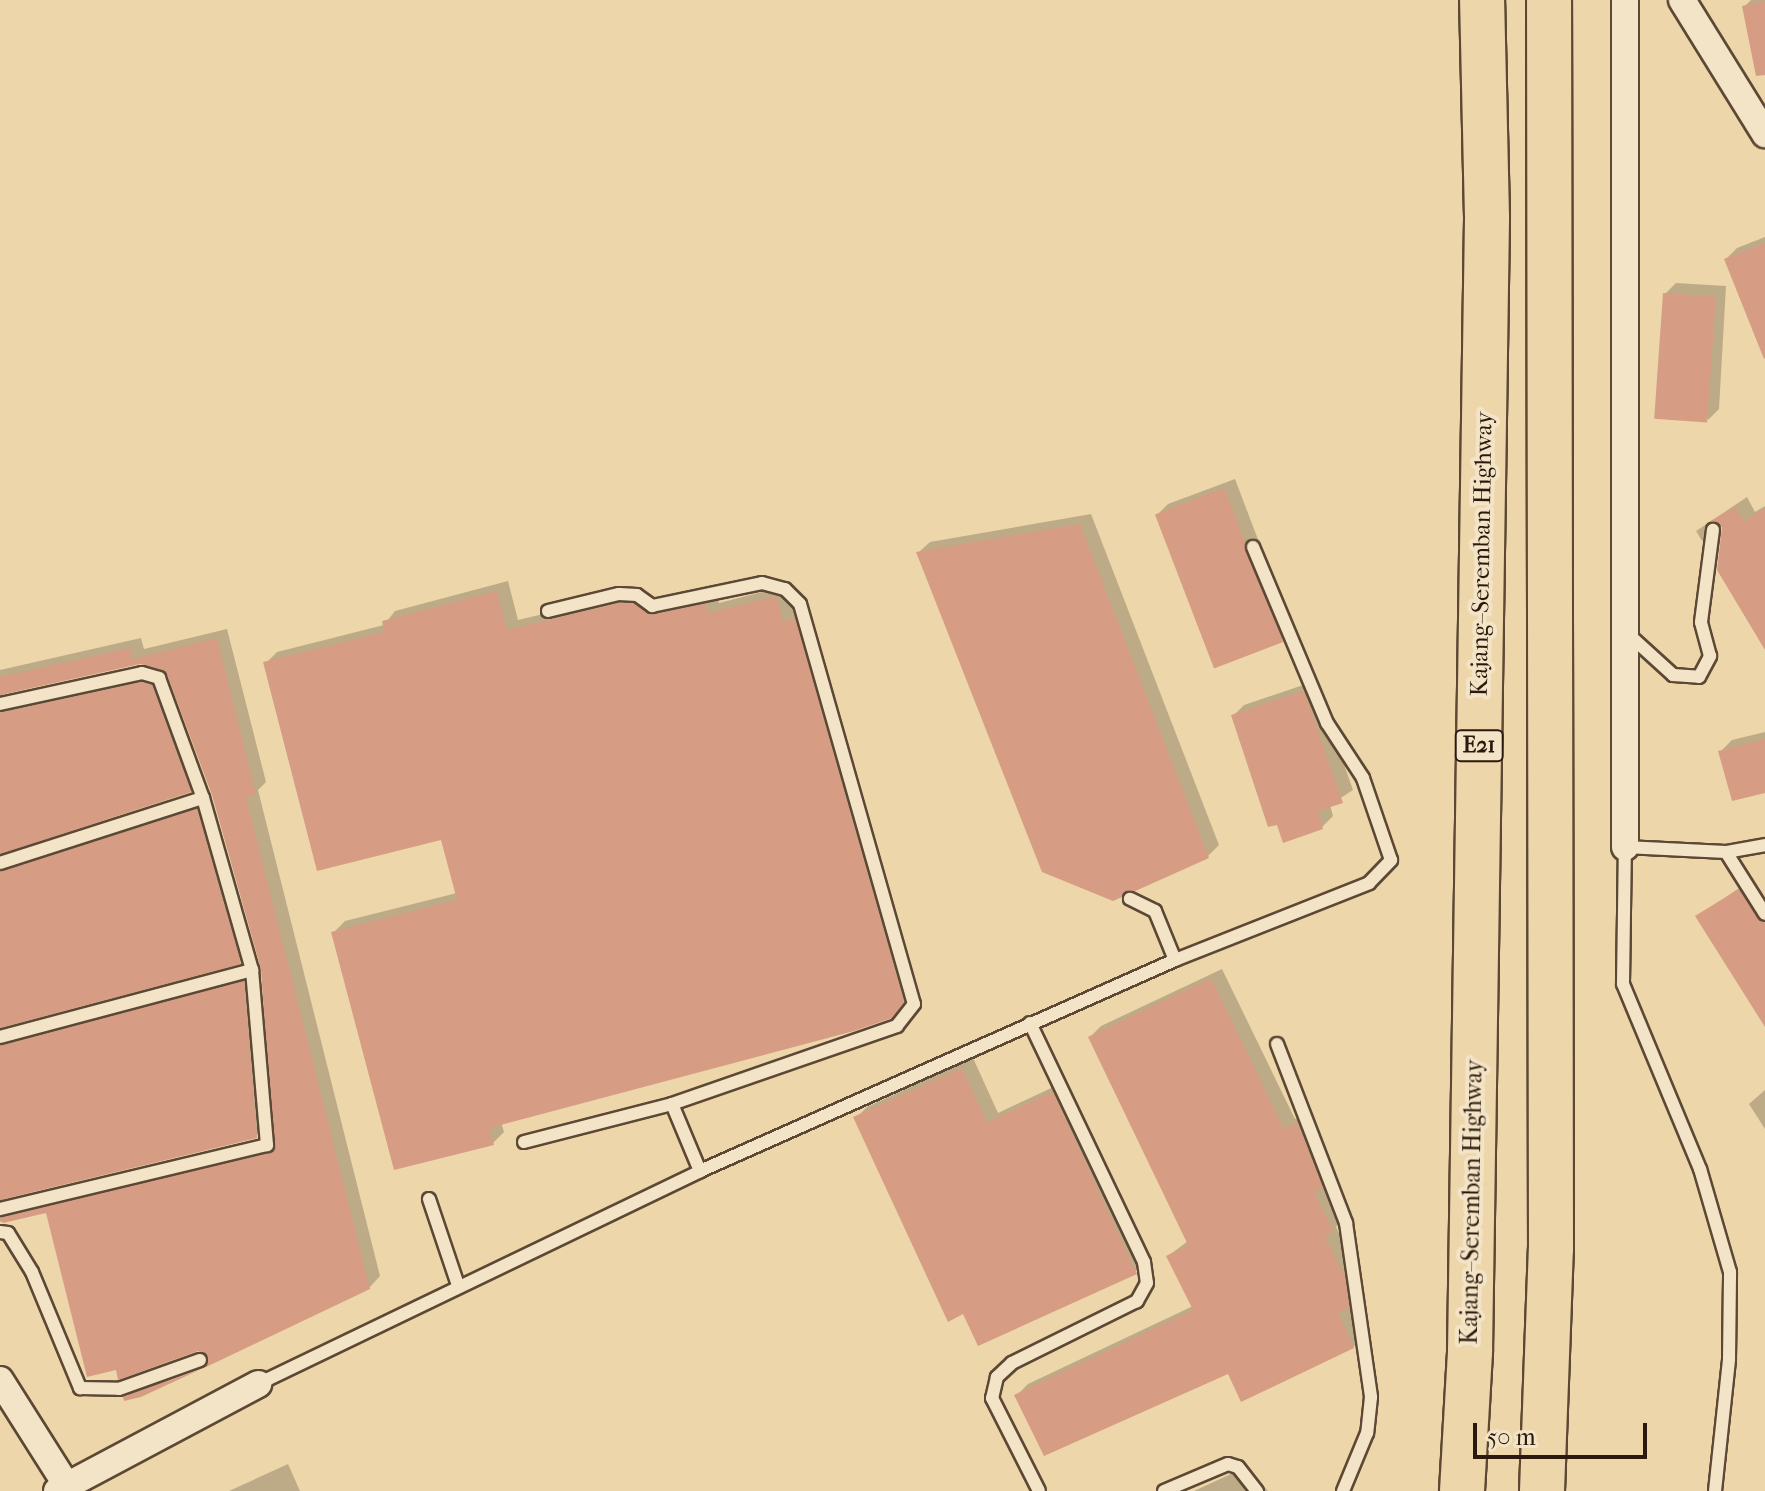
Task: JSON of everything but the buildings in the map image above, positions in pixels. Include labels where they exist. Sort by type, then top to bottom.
[{"type":"highway","name":"Kajang–Seremban Highway","points":[[1462,1491],[1470,1352],[1486,265],[1482,0]]},
{"type":"highway","points":[[1542,1491],[1552,1124],[1549,0]]},
{"type":"street","points":[[1625,0],[1625,847]]},
{"type":"street","points":[[1682,0],[1762,121]]},
{"type":"street","points":[[0,1380],[62,1488],[258,1384]]},
{"type":"lane","points":[[1625,632],[1673,675],[1699,677],[1710,656],[1701,622],[1713,530]]},
{"type":"lane","points":[[258,1384],[700,1171],[1175,960],[1369,883],[1391,860],[1363,778],[1327,723],[1253,547]]},
{"type":"lane","points":[[524,1142],[672,1104],[897,1026],[914,1004],[800,604],[785,589],[762,583],[652,606],[637,595],[619,594],[548,611]]},
{"type":"lane","points":[[0,704],[142,673],[159,678],[203,798],[252,970],[267,1145],[0,1209]]},
{"type":"lane","points":[[0,863],[203,798]]},
{"type":"lane","points":[[1715,1491],[1729,1359],[1730,1272],[1700,1169],[1623,984],[1625,847],[1726,852],[1765,845]]},
{"type":"lane","points":[[1726,852],[1765,914]]},
{"type":"lane","points":[[1130,899],[1155,911],[1175,960]]},
{"type":"lane","points":[[0,1037],[252,970]]},
{"type":"lane","points":[[1030,1023],[1144,1262],[1147,1283],[1137,1301],[1012,1363],[997,1377],[992,1398],[1039,1491]]},
{"type":"lane","points":[[1277,1044],[1348,1237],[1371,1397],[1367,1433],[1343,1491]]},
{"type":"lane","points":[[672,1104],[700,1171]]},
{"type":"lane","points":[[429,1199],[458,1285]]},
{"type":"lane","points":[[0,1232],[8,1233],[32,1272],[80,1388],[119,1389],[200,1360]]},
{"type":"lane","points":[[1164,1491],[1228,1464],[1238,1467],[1257,1491]]}]
